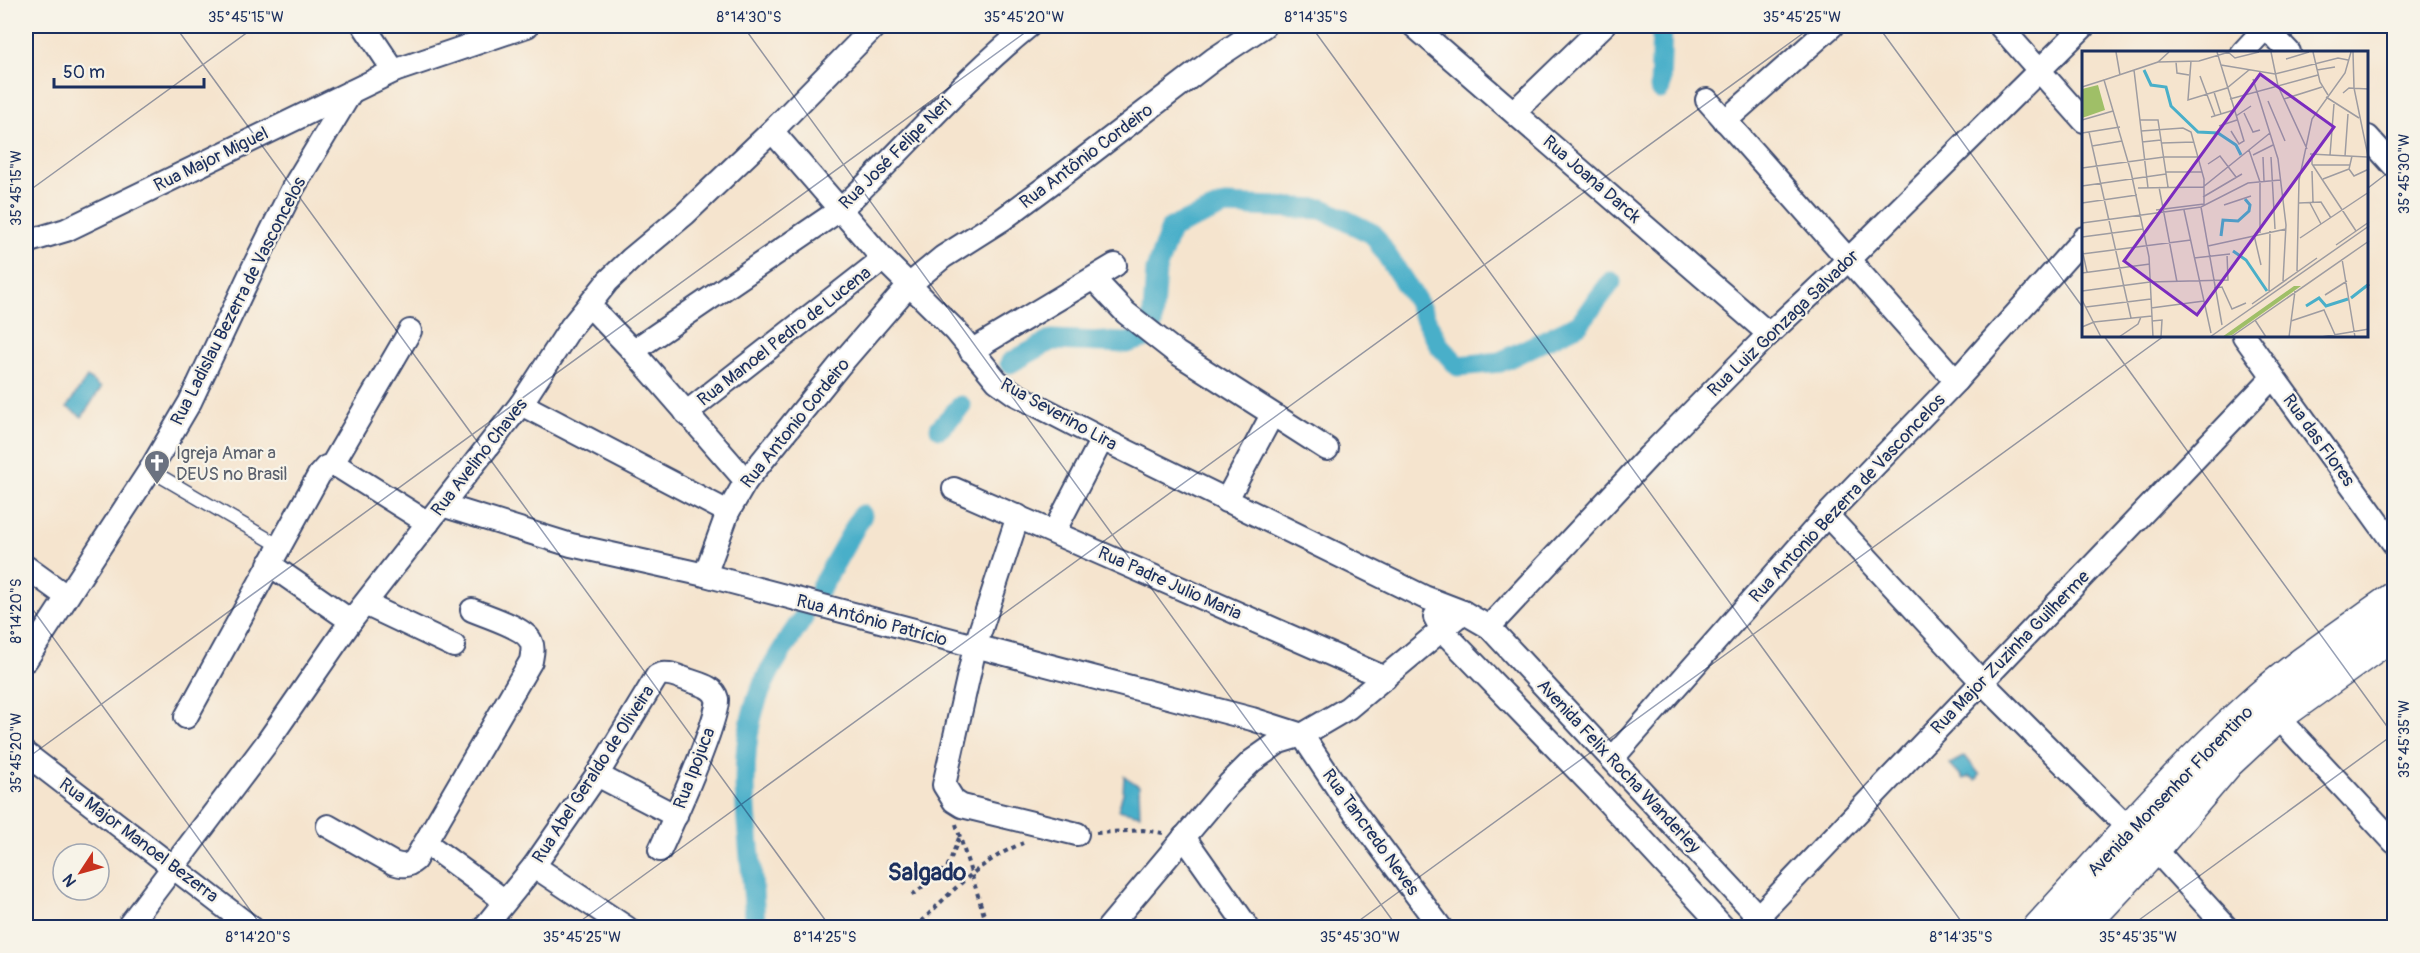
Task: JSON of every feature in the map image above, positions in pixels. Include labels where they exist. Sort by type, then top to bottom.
[{"type":"main road","name":"Avenida Monsenhor Florentino","points":[[2079,927],[2142,839],[2249,708],[2291,674],[2394,599]]},
{"type":"main road","name":"Avenida Monsenhor Florentino","points":[[2040,927],[2142,839],[2277,716],[2394,632]]},
{"type":"street","points":[[364,26],[394,71]]},
{"type":"street","name":"Rua Major Miguel","points":[[26,242],[66,230],[394,71],[527,26]]},
{"type":"street","name":"Rua Avelino Chaves","points":[[127,927],[266,744],[358,613],[521,404],[571,327],[589,305],[624,266],[685,214],[772,131],[875,26]]},
{"type":"street","name":"Rua José Felipe Neri","points":[[633,351],[841,209],[954,94],[1029,26]]},
{"type":"street","name":"Rua Antônio Cordeiro","points":[[909,285],[943,257],[1003,219],[1214,59],[1264,26]]},
{"type":"street","name":"Rua Joana Darck","points":[[1414,26],[1515,111],[1768,334]]},
{"type":"street","points":[[1515,111],[1603,26]]},
{"type":"street","points":[[1725,121],[1832,26]]},
{"type":"street","points":[[2000,26],[2082,119]]},
{"type":"street","name":"Rua Luiz Gonzaga Salvador","points":[[1489,627],[1649,456],[1768,334],[1849,259],[2084,26]]},
{"type":"street","points":[[2244,51],[2266,26],[2288,51]]},
{"type":"street","name":"Rua Ladislau Bezerra de Vasconcelos","points":[[26,660],[150,470],[190,402],[293,189],[351,92]]},
{"type":"street","points":[[1707,100],[1956,381]]},
{"type":"street","name":"Rua Severino Lira","points":[[772,131],[883,259],[939,314],[997,381],[1015,393],[1102,439],[1226,501],[1424,597],[1463,612]]},
{"type":"street","points":[[2369,139],[2394,166]]},
{"type":"street","name":"Rua Antonio Bezerra de Vasconcelos","points":[[1612,759],[1827,515],[1956,381],[2082,240]]},
{"type":"street","name":"Rua Manoel Pedro de Lucena","points":[[686,413],[883,259]]},
{"type":"street","points":[[971,351],[1115,265]]},
{"type":"street","points":[[1094,279],[1126,313],[1177,353],[1327,449]]},
{"type":"street","name":"Rua Antonio Cordeiro","points":[[705,575],[728,512],[746,481],[825,383],[909,285]]},
{"type":"street","points":[[589,305],[633,351],[746,481]]},
{"type":"street","points":[[333,465],[410,331]]},
{"type":"street","name":"Rua das Flores","points":[[2245,338],[2394,544]]},
{"type":"street","name":"Rua Major Zuzinha Guilherme","points":[[1759,923],[1982,682],[2273,377]]},
{"type":"street","points":[[521,404],[728,512]]},
{"type":"street","points":[[1226,501],[1272,415]]},
{"type":"street","points":[[1054,532],[1102,439]]},
{"type":"street","points":[[186,717],[274,555],[319,475],[326,467],[339,466],[428,523]]},
{"type":"street","name":"Rua Padre Julio Maria","points":[[954,489],[1385,678]]},
{"type":"street","name":"Rua Antônio Patrício","points":[[442,505],[571,545],[705,575],[1252,719],[1302,735]]},
{"type":"street","points":[[1827,515],[1982,682],[2142,839],[2227,927]]},
{"type":"street","points":[[1018,516],[975,647],[944,785],[948,794],[962,806],[1067,831]]},
{"type":"street","points":[[274,555],[358,613],[454,646]]},
{"type":"street","points":[[26,567],[66,596]]},
{"type":"street","points":[[1424,597],[1442,630]]},
{"type":"street","points":[[328,826],[393,863],[403,866],[410,865],[415,860],[531,661],[532,644],[528,637],[521,631],[472,610]]},
{"type":"street","points":[[1108,927],[1229,784],[1252,761],[1279,742],[1302,735],[1348,708],[1463,612]]},
{"type":"street","name":"Avenida Felix Rocha Wanderley","points":[[1463,612],[1489,627],[1612,759],[1759,923]]},
{"type":"street","name":"Avenida Felix Rocha Wanderley","points":[[1442,630],[1593,786],[1724,927]]},
{"type":"street","name":"Rua Ipojuca","points":[[657,676],[667,673],[708,687],[717,699],[717,711],[676,816],[660,849]]},
{"type":"street","name":"Rua Abel Geraldo de Oliveira","points":[[484,927],[534,866],[597,775],[657,676]]},
{"type":"street","points":[[2277,716],[2394,842]]},
{"type":"street","name":"Rua Tancredo Neves","points":[[1302,735],[1344,798],[1441,927]]},
{"type":"street","name":"Rua Major Manoel Bezerra","points":[[26,754],[252,927]]},
{"type":"street","points":[[597,775],[676,816]]},
{"type":"street","points":[[1184,837],[1248,927]]},
{"type":"street","points":[[426,843],[505,901]]},
{"type":"street","points":[[534,866],[627,927]]},
{"type":"lane","points":[[150,470],[274,555]]},
{"type":"path","points":[[948,794],[988,927]]},
{"type":"path","points":[[915,927],[971,873],[1005,850],[1067,831],[1143,830],[1184,837]]},
{"type":"path","points":[[912,895],[946,868],[960,837]]},
{"type":"water","points":[[87,377],[101,388],[82,417],[67,407]]},
{"type":"water","points":[[1965,756],[1980,775],[1976,780],[1969,776],[1964,779],[1950,764]]},
{"type":"water","points":[[1124,776],[1139,786],[1140,815],[1118,810],[1123,793]]},
{"type":"waterway","points":[[1660,89],[1662,26]]},
{"type":"waterway","points":[[1152,326],[1156,270],[1171,228],[1225,205],[1323,209],[1373,234],[1416,300],[1439,345],[1458,366],[1500,362],[1579,324],[1611,282]]},
{"type":"waterway","points":[[1010,363],[1052,340],[1127,343],[1147,337]]},
{"type":"waterway","points":[[940,428],[961,406]]},
{"type":"waterway","points":[[820,589],[862,515]]},
{"type":"waterway","points":[[755,928],[745,797],[747,745],[751,720],[760,693],[772,667],[803,618]]},
{"type":"place","name":"Igreja Amar a DEUS no Brasil","points":[[157,486]]},
{"type":"district","name":"Salgado","points":[[927,872]]}]
